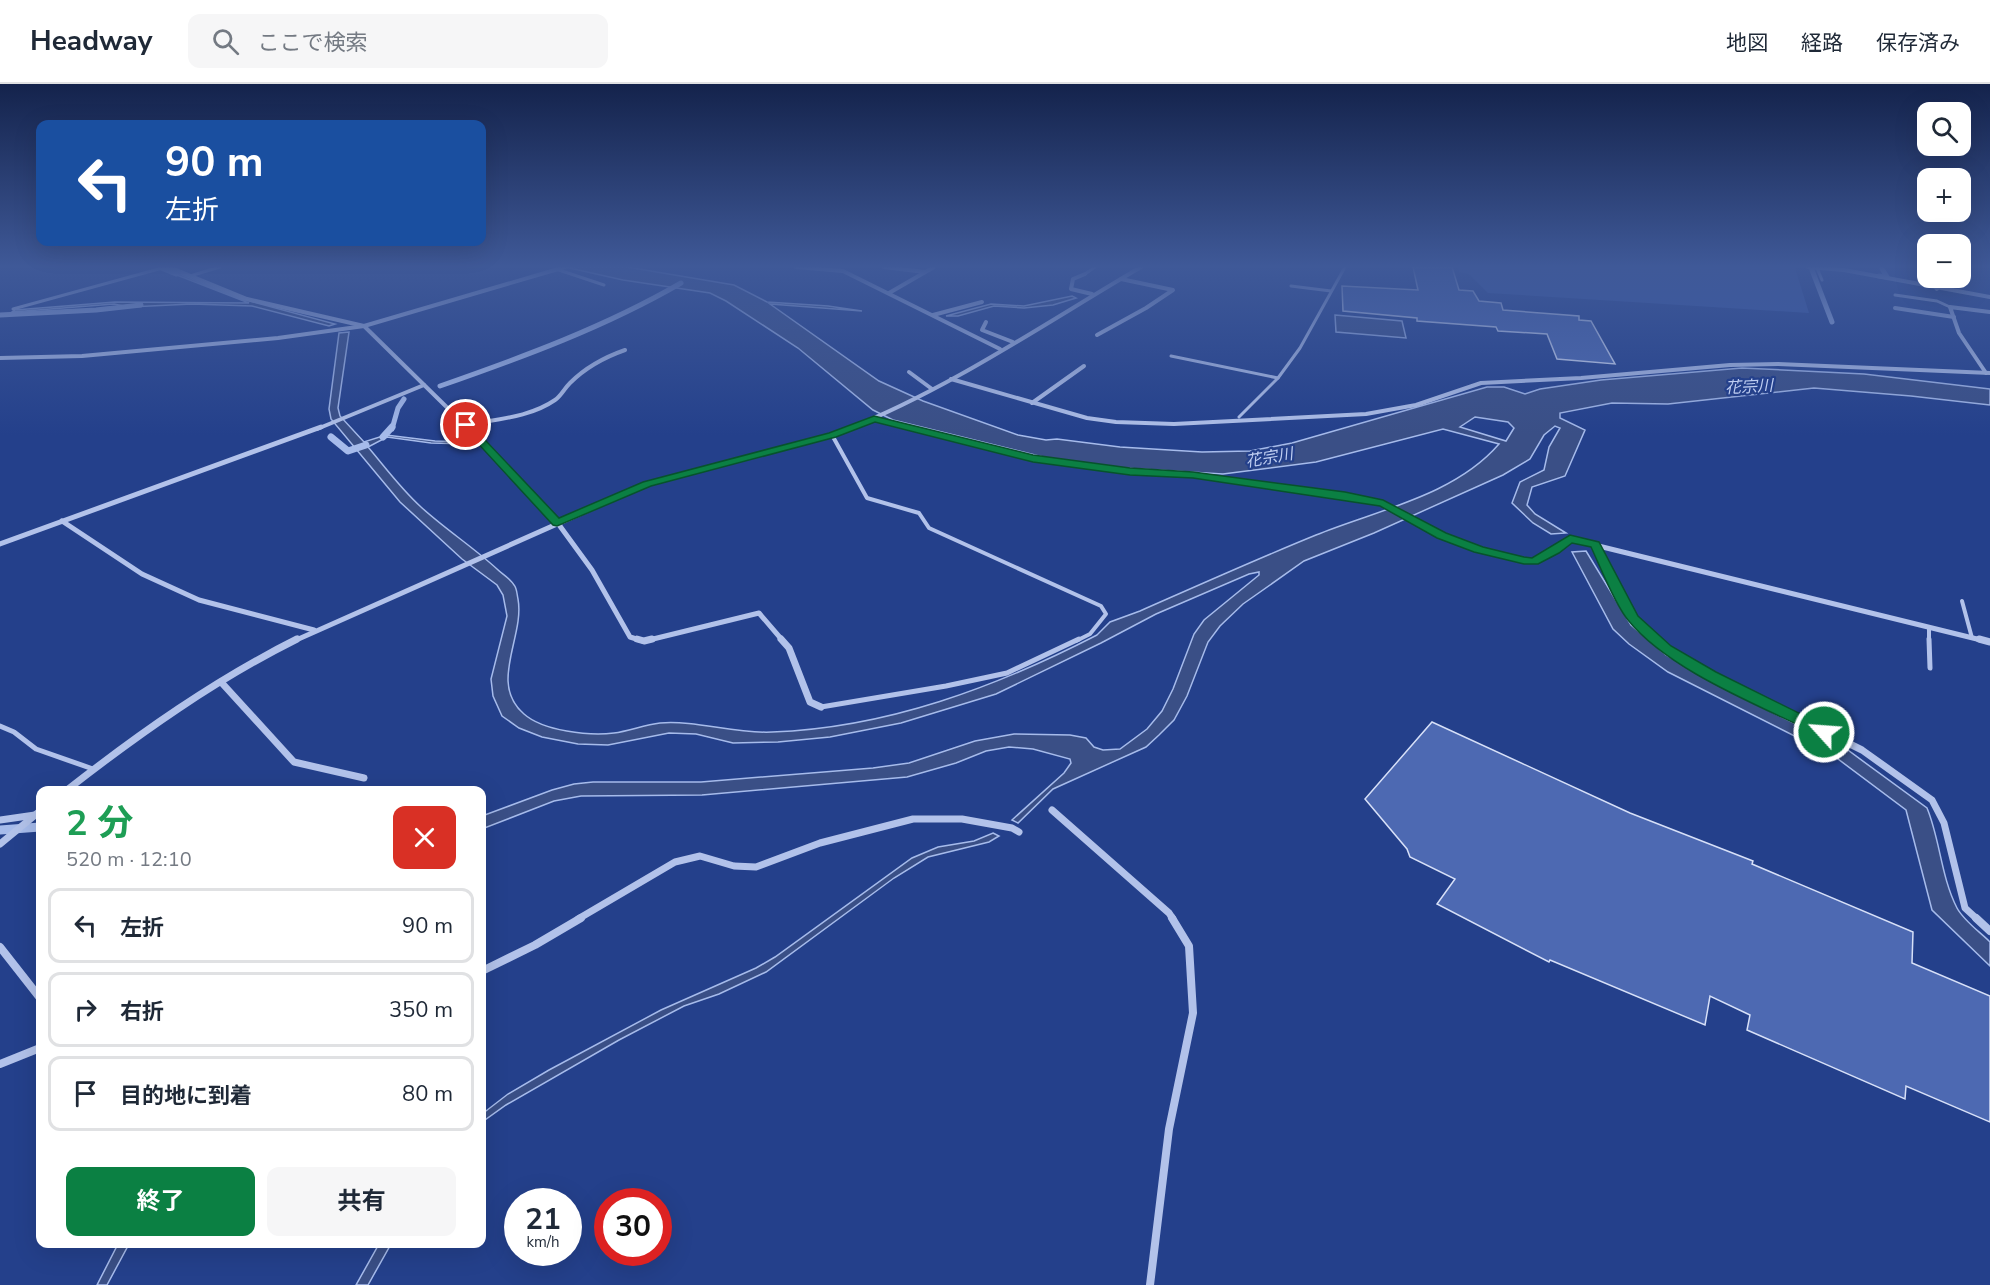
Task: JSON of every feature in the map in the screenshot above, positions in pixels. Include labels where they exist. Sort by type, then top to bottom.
[{"type":"street","points":[[352,323],[364,326],[466,425],[557,522],[592,570],[630,637],[644,641],[759,613],[789,648],[810,702],[821,707]]},
{"type":"street","points":[[0,358],[82,356],[278,338],[374,323]]},
{"type":"street","points":[[947,323],[1000,349]]},
{"type":"street","points":[[985,323],[982,330],[1013,342]]},
{"type":"street","points":[[72,786],[137,735],[253,661],[315,631],[647,484],[832,435],[876,418],[951,379],[1044,323]]},
{"type":"street","points":[[1097,335],[1117,323]]},
{"type":"street","points":[[1955,323],[1959,333],[1988,373]]},
{"type":"street","points":[[466,425],[514,416],[556,400],[569,384],[593,365],[612,354],[625,350]]},
{"type":"street","points":[[951,379],[1088,418],[1116,422],[1174,424],[1366,414],[1416,405],[1481,383],[1581,378],[1730,364],[1988,373]]},
{"type":"street","points":[[1032,403],[1083,366]]},
{"type":"street","points":[[909,372],[932,389]]},
{"type":"street","points":[[1,543],[332,423],[424,385]]},
{"type":"street","points":[[876,418],[1033,458],[1130,472],[1193,475],[1383,503],[1442,535],[1478,549],[1524,561],[1534,561],[1554,551],[1570,539],[1595,544],[1990,642]]},
{"type":"street","points":[[62,521],[142,574],[200,600],[315,631]]},
{"type":"street","points":[[1595,544],[1633,618],[1666,648],[1711,675],[1862,750],[1932,800],[1944,823],[1965,908],[1990,931]]},
{"type":"street","points":[[221,682],[294,762],[364,778]]},
{"type":"street","points":[[1052,810],[1169,914],[1189,946],[1193,1013],[1169,1129],[1150,1285]]},
{"type":"street","points":[[0,820],[36,814]]},
{"type":"street","points":[[0,844],[36,816]]},
{"type":"street","points":[[486,969],[536,945],[675,862],[700,856],[734,866],[756,867],[820,843],[913,819],[962,819],[1012,828],[1019,832]]},
{"type":"street","points":[[0,947],[36,993]]},
{"type":"street","points":[[0,1064],[36,1050]]},
{"type":"lane","points":[[1239,417],[1278,378],[1300,348],[1314,323]]},
{"type":"lane","points":[[1170,356],[1278,378]]},
{"type":"lane","points":[[821,707],[946,686],[1007,673],[1090,634],[1106,614],[1101,606],[929,528],[919,513],[867,498],[832,435]]},
{"type":"lane","points":[[1962,601],[1972,638]]},
{"type":"lane","points":[[1929,627],[1930,668]]},
{"type":"lane","points":[[0,726],[14,732],[36,749],[93,769]]},
{"type":"water","points":[[318,323],[335,324],[329,326]]},
{"type":"water","name":"花宗川","points":[[760,323],[797,323],[879,381],[923,401],[1018,435],[1120,447],[1202,452],[1250,451],[1292,443],[1487,387],[1504,387],[1525,394],[1540,389],[1601,380],[1742,368],[1864,374],[1990,389],[1990,405],[1814,388],[1668,404],[1612,403],[1560,413],[1560,418],[1585,430],[1565,476],[1532,487],[1527,505],[1535,514],[1566,533],[1551,534],[1533,523],[1512,503],[1520,482],[1544,470],[1549,447],[1560,428],[1555,426],[1544,435],[1530,459],[1503,475],[1374,533],[1304,561],[1243,604],[1220,626],[1208,642],[1187,696],[1174,720],[1159,735],[1146,747],[1053,789],[1018,823],[1012,820],[1064,773],[1071,763],[1070,759],[1033,749],[1009,747],[986,751],[956,763],[907,777],[702,795],[581,796],[554,801],[486,827],[486,815],[574,784],[701,782],[873,768],[909,763],[975,741],[1014,734],[1070,735],[1086,738],[1094,747],[1103,750],[1120,749],[1147,729],[1162,711],[1194,634],[1204,620],[1259,575],[1259,572],[1249,574],[1156,614],[996,694],[901,723],[830,737],[778,742],[733,743],[696,734],[669,733],[608,745],[578,744],[542,737],[519,728],[502,716],[493,696],[491,679],[507,616],[503,595],[497,585],[462,559],[400,502],[331,419],[329,409],[339,333],[349,332],[338,408],[340,416],[364,442],[386,435],[435,441],[469,442],[470,444],[431,443],[387,437],[368,447],[421,507],[513,583],[517,592],[519,614],[508,674],[509,688],[514,702],[532,720],[554,728],[580,733],[614,733],[660,723],[688,723],[758,732],[815,729],[899,713],[940,702],[1020,672],[1059,654],[1097,635],[1110,622],[1316,535],[1414,500],[1460,477],[1481,462],[1499,444],[1443,429],[1316,462],[1223,474],[1122,468],[1047,458],[893,420],[873,410],[798,348]],"holes":[[[1475,417],[1508,422],[1514,428],[1506,441],[1460,427]]]},
{"type":"water","points":[[1335,323],[1402,323],[1406,338],[1336,332]]},
{"type":"water","points":[[1586,551],[1631,625],[1666,655],[1741,697],[1845,748],[1927,808],[1952,896],[1964,917],[1990,942],[1990,966],[1932,910],[1906,810],[1834,756],[1668,672],[1629,644],[1613,629],[1572,552]]},
{"type":"water","points":[[993,833],[999,836],[989,842],[928,857],[894,878],[766,972],[719,994],[684,1006],[619,1040],[506,1105],[486,1119],[486,1111],[508,1094],[549,1070],[661,1010],[756,968],[775,957],[912,858],[938,847],[974,841]]},
{"type":"water","points":[[116,1248],[127,1248],[107,1285],[97,1285]]},
{"type":"water","points":[[377,1248],[389,1248],[368,1285],[356,1285]]},
{"type":"building","points":[[1444,323],[1592,323],[1615,364],[1557,359],[1547,334],[1498,331],[1496,327]]},
{"type":"building","points":[[1432,722],[1630,813],[1753,861],[1752,864],[1913,932],[1912,963],[1990,996],[1990,1122],[1906,1086],[1905,1099],[1747,1030],[1750,1015],[1710,996],[1705,1025],[1550,960],[1549,962],[1437,904],[1455,879],[1410,857],[1407,849],[1365,799]]},
{"type":"waterway","points":[[440,386],[533,352],[602,323]]},
{"type":"waterway","points":[[392,429],[398,408],[404,399]]},
{"type":"waterway","points":[[383,437],[392,427]]},
{"type":"waterway","points":[[331,437],[348,451],[366,445]]},
{"type":"waterway","points":[[0,830],[36,827]]},
{"type":"route","points":[[466,425],[528,494],[557,522],[647,484],[832,435],[874,419],[969,444],[1074,465],[1130,472],[1193,475],[1383,503],[1442,535],[1478,549],[1524,561],[1534,561],[1554,551],[1570,539],[1595,544],[1633,618],[1666,648],[1711,675],[1824,732]]}]
